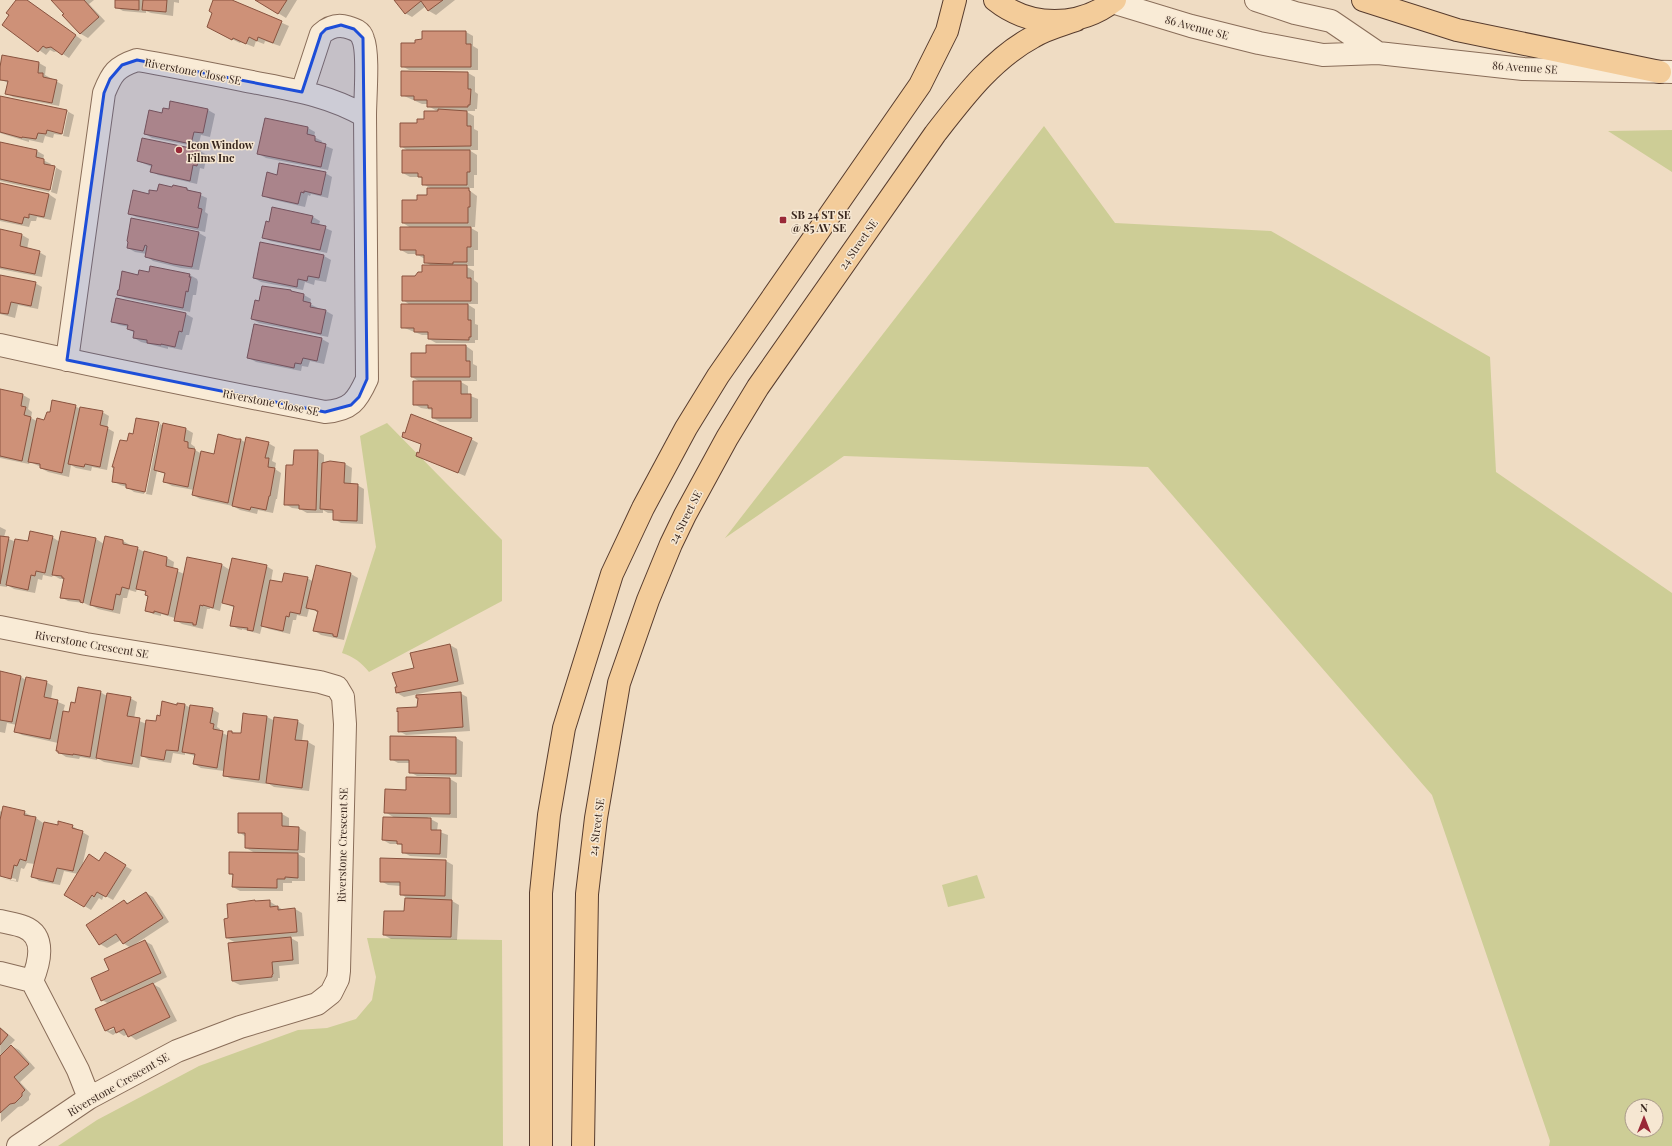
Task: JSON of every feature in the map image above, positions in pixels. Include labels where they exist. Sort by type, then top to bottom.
[{"type":"main road","points":[[540,1146],[541,893],[549,816],[564,728],[612,574],[647,501],[686,428],[718,376],[920,85],[947,31],[955,0]]},
{"type":"main road","points":[[994,0],[1007,9],[1028,18],[1057,22],[1076,20]]},
{"type":"main road","points":[[1363,0],[1457,30],[1666,72]]},
{"type":"main road","name":"24 Street SE","points":[[583,1146],[587,894],[596,818],[619,683],[648,600],[671,544],[727,438],[758,387],[930,140],[958,104],[980,78],[1018,46],[1034,36],[1105,8],[1114,1]]},
{"type":"street","name":"86 Avenue SE","points":[[1256,0],[1296,13],[1330,21],[1378,53]]},
{"type":"street","name":"86 Avenue SE","points":[[1114,1],[1191,26],[1323,55],[1378,53],[1523,69],[1666,72]]},
{"type":"street","name":"Riverstone Close SE","points":[[0,345],[202,388],[325,412],[338,411],[351,405],[359,397],[367,379],[366,51],[363,38],[359,32],[354,29],[334,26],[326,29],[321,34],[302,92]]},
{"type":"street","name":"Riverstone Close SE","points":[[67,360],[104,93],[110,79],[122,66],[137,60],[302,92],[330,99],[348,106],[365,116]]},
{"type":"street","name":"Riverstone Crescent SE","points":[[0,627],[101,647],[320,682],[337,687],[343,697],[345,724],[339,971],[338,979],[331,993],[325,1000],[309,1008],[240,1027],[177,1051],[89,1098],[18,1146]]},
{"type":"street","points":[[0,921],[25,927],[34,933],[41,949],[38,967],[32,981]]},
{"type":"street","points":[[0,973],[32,981],[78,1070],[89,1098]]},
{"type":"highlighted area","points":[[341,25],[354,29],[363,38],[367,379],[359,397],[351,405],[325,412],[67,360],[104,93],[110,79],[122,65],[137,60],[302,92],[321,34],[326,29]]},
{"type":"green space","points":[[1044,126],[1115,223],[1271,231],[1490,357],[1496,472],[1672,593],[1672,1146],[1549,1146],[1550,1141],[1432,795],[1148,467],[844,456],[725,538]]},
{"type":"green space","points":[[1672,130],[1672,172],[1608,131]]},
{"type":"green space","points":[[387,423],[502,540],[502,601],[369,672],[357,660],[342,653],[376,547],[360,436]]},
{"type":"green space","points":[[977,875],[985,898],[948,907],[942,885]]},
{"type":"green space","points":[[367,938],[502,940],[503,1146],[58,1146],[97,1120],[199,1066],[298,1030],[327,1028],[356,1019],[372,1000],[376,977]]},
{"type":"building","points":[[16,0],[27,0],[76,35],[62,55],[51,47],[46,48],[43,46],[38,52],[2,25],[9,15],[6,13]]},
{"type":"building","points":[[51,0],[84,0],[99,17],[80,34],[62,15],[64,14]]},
{"type":"building","points":[[115,0],[139,0],[139,10],[115,8]]},
{"type":"building","points":[[143,0],[167,0],[166,12],[142,10]]},
{"type":"building","points":[[213,0],[232,0],[282,21],[273,43],[258,37],[257,41],[249,37],[246,44],[233,38],[232,40],[207,27],[212,13],[209,11]]},
{"type":"building","points":[[255,0],[287,0],[278,14]]},
{"type":"building","points":[[394,0],[443,0],[428,11],[421,1],[405,14]]},
{"type":"building","points":[[422,31],[466,31],[466,44],[471,44],[471,67],[401,67],[401,43],[415,43],[415,40],[422,39]]},
{"type":"building","points":[[2,55],[39,62],[38,73],[43,73],[43,77],[57,80],[52,103],[5,94],[8,81],[0,80]]},
{"type":"building","points":[[401,71],[468,72],[468,89],[471,89],[470,105],[468,105],[468,107],[427,107],[427,100],[414,100],[414,96],[401,96]]},
{"type":"building","points":[[0,96],[67,110],[62,134],[47,130],[46,134],[38,133],[36,139],[22,138],[0,132]]},
{"type":"building","points":[[170,101],[208,109],[203,133],[194,132],[191,144],[144,134],[149,110],[162,113],[163,108],[169,109]]},
{"type":"building","points":[[438,109],[467,111],[467,126],[471,126],[471,146],[400,147],[400,123],[417,123],[417,119],[424,119],[424,111],[438,111]]},
{"type":"building","points":[[265,118],[308,127],[307,134],[315,136],[315,141],[326,144],[321,167],[257,154]]},
{"type":"building","points":[[142,138],[200,150],[197,166],[193,165],[190,181],[150,172],[152,165],[137,161]]},
{"type":"building","points":[[0,142],[37,150],[36,157],[44,159],[44,164],[55,166],[50,190],[0,179]]},
{"type":"building","points":[[402,150],[470,150],[470,172],[467,172],[467,185],[422,185],[422,177],[418,177],[418,173],[402,173]]},
{"type":"building","points":[[279,163],[326,172],[321,195],[304,191],[304,193],[301,192],[298,204],[262,196],[267,172],[277,175]]},
{"type":"building","points":[[0,183],[49,194],[44,217],[29,214],[29,218],[24,217],[22,224],[0,219]]},
{"type":"building","points":[[159,184],[187,188],[187,190],[201,193],[198,208],[202,209],[198,228],[128,214],[133,190],[149,194],[149,190],[157,191]]},
{"type":"building","points":[[427,188],[469,188],[470,207],[468,207],[468,223],[402,223],[402,200],[417,200],[417,195],[427,195]]},
{"type":"building","points":[[272,207],[313,216],[311,223],[326,226],[320,250],[262,238],[266,221],[269,222]]},
{"type":"building","points":[[131,218],[199,232],[192,267],[145,257],[147,246],[145,245],[143,251],[127,248]]},
{"type":"building","points":[[400,227],[471,227],[471,247],[467,247],[467,262],[453,262],[453,264],[424,263],[424,255],[416,255],[416,250],[400,250]]},
{"type":"building","points":[[0,229],[22,234],[20,246],[40,251],[35,274],[0,267]]},
{"type":"building","points":[[260,242],[324,255],[319,278],[308,276],[307,281],[298,279],[297,287],[253,278]]},
{"type":"building","points":[[422,265],[467,265],[467,278],[471,278],[471,301],[402,301],[402,276],[415,276],[418,272],[422,272]]},
{"type":"building","points":[[150,266],[190,274],[189,277],[191,277],[188,292],[186,291],[183,308],[117,295],[122,271],[138,275],[139,270],[149,272]]},
{"type":"building","points":[[0,275],[36,282],[31,306],[11,302],[8,314],[0,313]]},
{"type":"building","points":[[262,286],[291,290],[304,294],[303,301],[311,303],[310,307],[326,310],[321,334],[251,319],[255,300],[259,301]]},
{"type":"building","points":[[116,298],[186,313],[182,332],[179,331],[175,347],[147,343],[147,340],[133,338],[134,331],[127,329],[128,325],[111,322]]},
{"type":"building","points":[[401,304],[468,304],[468,320],[471,320],[471,337],[469,337],[469,340],[428,339],[428,332],[414,332],[414,328],[401,328]]},
{"type":"building","points":[[254,324],[322,338],[317,361],[303,358],[301,364],[295,363],[294,368],[247,358]]},
{"type":"building","points":[[426,345],[466,345],[466,361],[470,361],[470,377],[411,377],[411,353],[426,353]]},
{"type":"building","points":[[413,381],[461,381],[461,394],[471,394],[471,418],[432,418],[432,408],[428,408],[428,405],[413,405]]},
{"type":"building","points":[[0,389],[23,394],[21,406],[26,407],[24,415],[31,417],[22,461],[0,456]]},
{"type":"building","points":[[52,400],[76,405],[62,473],[40,468],[40,464],[28,462],[37,418],[44,420],[47,412],[50,412]]},
{"type":"building","points":[[80,407],[103,411],[100,425],[108,427],[100,467],[85,464],[84,467],[68,464]]},
{"type":"building","points":[[411,414],[472,438],[458,473],[416,456],[417,452],[419,453],[421,444],[402,437],[403,432],[405,433]]},
{"type":"building","points":[[136,418],[159,422],[145,492],[126,488],[126,484],[112,482],[114,467],[112,467],[120,440],[127,441],[129,433],[133,434]]},
{"type":"building","points":[[163,423],[186,428],[184,441],[188,442],[188,448],[195,449],[188,487],[163,482],[165,473],[154,470]]},
{"type":"building","points":[[218,434],[241,439],[228,503],[192,495],[201,451],[214,454]]},
{"type":"building","points":[[246,437],[269,442],[265,458],[269,458],[268,467],[275,468],[266,510],[251,507],[250,510],[232,506]]},
{"type":"building","points":[[294,450],[318,450],[316,510],[299,509],[299,505],[284,505],[286,465],[293,465]]},
{"type":"building","points":[[330,461],[345,463],[344,483],[358,484],[357,521],[333,520],[333,510],[320,509],[322,463]]},
{"type":"building","points":[[30,531],[53,536],[45,573],[36,571],[35,576],[31,575],[28,590],[6,585],[15,539],[28,541]]},
{"type":"building","points":[[61,531],[96,538],[83,603],[80,602],[80,600],[60,598],[64,578],[62,578],[62,576],[52,575]]},
{"type":"building","points":[[0,536],[9,537],[0,584]]},
{"type":"building","points":[[105,536],[123,540],[123,544],[138,547],[129,589],[122,587],[120,595],[116,594],[113,610],[90,605]]},
{"type":"building","points":[[144,551],[167,557],[166,566],[178,569],[168,615],[154,611],[154,613],[145,611],[148,596],[145,595],[146,591],[136,589]]},
{"type":"building","points":[[187,557],[222,564],[213,608],[200,605],[196,625],[193,625],[193,623],[174,621]]},
{"type":"building","points":[[232,558],[267,565],[253,631],[247,630],[248,628],[230,626],[234,606],[222,603]]},
{"type":"building","points":[[316,565],[351,573],[337,637],[333,636],[333,634],[313,631],[318,611],[306,608]]},
{"type":"building","points":[[284,573],[308,577],[300,614],[290,612],[289,617],[286,616],[283,631],[261,626],[270,580],[282,582]]},
{"type":"building","points":[[450,644],[458,681],[396,693],[395,687],[397,687],[392,673],[414,668],[410,653]]},
{"type":"building","points":[[0,671],[21,676],[12,722],[0,720]]},
{"type":"building","points":[[26,677],[47,681],[44,697],[58,700],[50,739],[14,732]]},
{"type":"building","points":[[78,687],[101,691],[90,757],[58,753],[58,751],[56,751],[63,711],[69,712],[71,702],[75,703]]},
{"type":"building","points":[[461,692],[463,727],[398,732],[397,708],[417,707],[418,698],[416,698],[416,695]]},
{"type":"building","points":[[107,693],[131,697],[127,716],[140,718],[132,764],[96,758]]},
{"type":"building","points":[[162,701],[177,705],[177,703],[185,704],[178,751],[166,750],[164,760],[141,756],[146,720],[156,721],[157,715],[160,716]]},
{"type":"building","points":[[190,705],[213,708],[210,723],[214,724],[213,729],[223,731],[217,768],[193,764],[195,754],[182,752]]},
{"type":"building","points":[[243,713],[267,716],[259,780],[223,776],[228,731],[232,731],[232,733],[241,733]]},
{"type":"building","points":[[274,717],[298,720],[295,740],[308,741],[302,788],[266,783]]},
{"type":"building","points":[[390,736],[456,737],[456,774],[409,773],[409,760],[390,760]]},
{"type":"building","points":[[406,777],[450,778],[450,814],[384,813],[385,789],[406,790]]},
{"type":"building","points":[[3,806],[25,811],[24,815],[36,817],[26,861],[20,859],[17,866],[14,865],[11,879],[0,876],[0,820]]},
{"type":"building","points":[[238,813],[282,813],[282,826],[299,827],[298,850],[245,848],[245,833],[238,833]]},
{"type":"building","points":[[383,817],[431,818],[431,830],[441,830],[440,854],[402,853],[402,844],[397,844],[397,841],[382,840]]},
{"type":"building","points":[[58,821],[73,825],[72,828],[83,831],[73,871],[57,868],[53,882],[31,877],[44,822],[58,825]]},
{"type":"building","points":[[105,852],[126,865],[106,897],[97,892],[94,897],[92,895],[84,907],[64,895],[89,854],[99,861]]},
{"type":"building","points":[[229,852],[298,853],[298,878],[285,877],[285,879],[277,879],[277,888],[232,887],[233,874],[229,874]]},
{"type":"building","points":[[380,858],[446,860],[445,896],[400,895],[400,882],[380,882]]},
{"type":"building","points":[[146,892],[163,918],[123,944],[116,934],[99,945],[86,925],[124,900],[127,904]]},
{"type":"building","points":[[405,898],[452,900],[451,937],[383,935],[384,911],[404,911]]},
{"type":"building","points":[[255,900],[270,900],[270,907],[278,906],[278,910],[295,908],[297,932],[226,938],[224,919],[228,918],[227,904]]},
{"type":"building","points":[[291,937],[293,960],[272,962],[272,977],[232,981],[228,943]]},
{"type":"building","points":[[145,940],[161,973],[101,1001],[91,978],[109,970],[104,959]]},
{"type":"building","points":[[153,983],[170,1017],[128,1037],[124,1029],[116,1033],[114,1027],[105,1031],[95,1009]]},
{"type":"building","points":[[0,1028],[8,1035],[0,1045]]},
{"type":"building","points":[[11,1045],[29,1064],[14,1077],[25,1090],[22,1093],[22,1096],[15,1103],[10,1104],[0,1113],[0,1056]]},
{"type":"place","name":"Icon Window Films Inc","points":[[179,150]]},
{"type":"place","name":"SB 24 ST SE @ 85 AV SE","points":[[783,220]]}]
